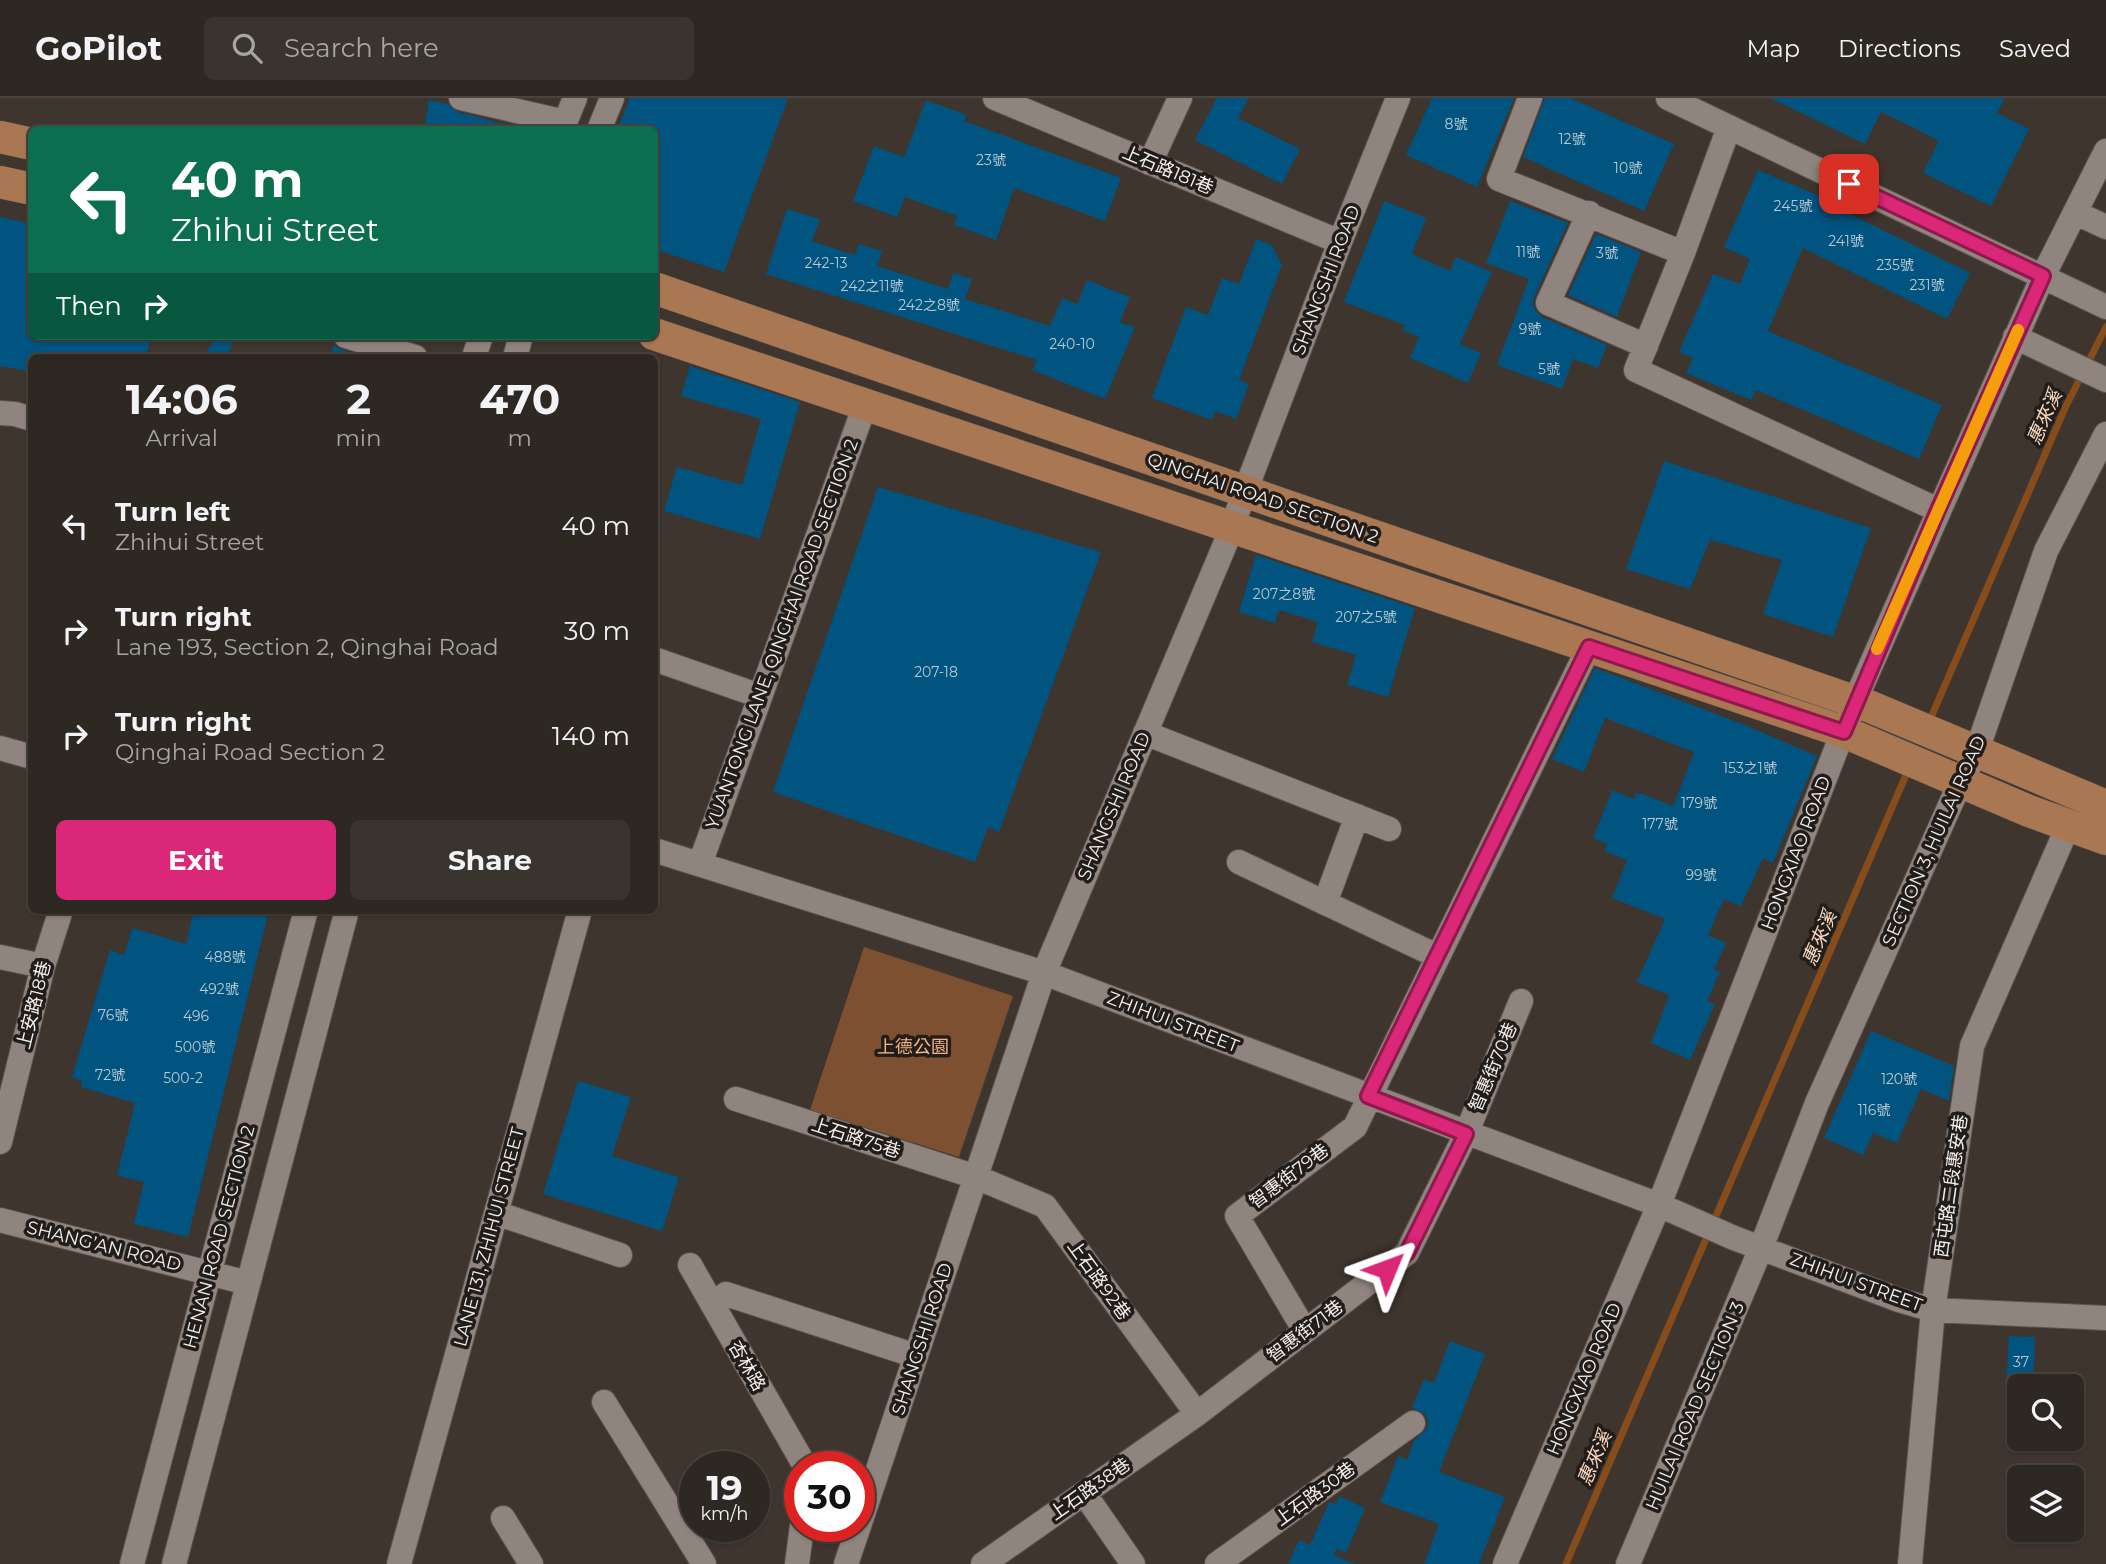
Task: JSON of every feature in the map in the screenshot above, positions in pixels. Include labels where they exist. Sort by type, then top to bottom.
[{"type":"main road","points":[[0,137],[28,143]]},
{"type":"main road","points":[[0,182],[28,188]]},
{"type":"main road","name":"QINGHAI ROAD SECTION 2","points":[[658,289],[1863,704],[1947,738],[1976,753]]},
{"type":"main road","name":"QINGHAI ROAD SECTION 2","points":[[658,335],[1851,734],[1946,776]]},
{"type":"main road","points":[[1976,753],[2106,806]]},
{"type":"main road","points":[[1946,776],[2068,827],[2106,839]]},
{"type":"street","points":[[461,98],[564,126],[575,98]]},
{"type":"street","points":[[601,126],[612,98]]},
{"type":"street","name":"上石路181巷","points":[[995,98],[1340,242]]},
{"type":"street","points":[[1150,163],[1180,98]]},
{"type":"street","name":"SHANGSHI ROAD","points":[[875,1478],[1044,973],[1231,527],[1398,98]]},
{"type":"street","points":[[1530,98],[1499,179],[1683,253]]},
{"type":"street","points":[[1668,98],[2106,307]]},
{"type":"street","points":[[1728,127],[1683,253],[1636,370],[1938,510]]},
{"type":"street","name":"HONGXIAO ROAD","points":[[1505,1564],[1659,1205],[1851,734],[1938,510],[2043,276],[2106,151]]},
{"type":"street","points":[[2076,213],[2106,227]]},
{"type":"street","points":[[1589,214],[1549,303],[1646,346]]},
{"type":"street","points":[[2015,337],[2106,380]]},
{"type":"street","points":[[359,340],[405,354]]},
{"type":"street","name":"YUANTONG LANE, QINGHAI ROAD SECTION 2","points":[[699,864],[865,405]]},
{"type":"street","points":[[0,413],[28,418]]},
{"type":"street","name":"SECTION 3, HUILAI ROAD","points":[[1761,1248],[1946,776],[1976,753],[2046,551],[2106,434]]},
{"type":"street","points":[[1368,1096],[1589,647]]},
{"type":"street","points":[[658,660],[760,696]]},
{"type":"street","points":[[1145,733],[1389,829]]},
{"type":"street","points":[[0,748],[28,756]]},
{"type":"street","points":[[1325,903],[1357,816]]},
{"type":"street","name":"西屯路二段惠安巷","points":[[1910,1564],[1933,1310],[1972,1046],[2068,827]]},
{"type":"street","name":"ZHIHUI STREET","points":[[658,851],[1044,973],[1659,1205],[1734,1238],[1899,1300],[1933,1310],[2106,1318]]},
{"type":"street","points":[[1240,862],[1437,956]]},
{"type":"street","name":"上安路18巷","points":[[0,1142],[43,966],[60,914]]},
{"type":"street","name":"HENAN ROAD SECTION 2","points":[[132,1564],[305,914]]},
{"type":"street","points":[[174,1564],[346,914]]},
{"type":"street","name":"LANE 131, ZHIHUI STREET","points":[[399,1564],[579,914]]},
{"type":"street","points":[[0,957],[43,966]]},
{"type":"street","name":"智惠街70巷","points":[[1466,1134],[1521,1001]]},
{"type":"street","name":"智惠街79巷","points":[[1305,1331],[1237,1216],[1354,1127],[1368,1096]]},
{"type":"street","name":"上石路75巷","points":[[736,1099],[976,1177]]},
{"type":"street","name":"智惠街71巷","points":[[1196,1414],[1407,1253],[1466,1134]]},
{"type":"street","name":"上石路92巷","points":[[976,1177],[1045,1206],[1196,1414]]},
{"type":"street","points":[[496,1213],[620,1255]]},
{"type":"street","name":"SHANG’AN ROAD","points":[[0,1220],[248,1283]]},
{"type":"street","name":"HUILAI ROAD SECTION 3","points":[[1628,1564],[1761,1248]]},
{"type":"street","name":"杏林路","points":[[690,1265],[796,1451]]},
{"type":"street","points":[[726,1294],[916,1356]]},
{"type":"street","points":[[604,1402],[704,1564]]},
{"type":"street","name":"上石路38巷","points":[[984,1564],[1196,1414]]},
{"type":"street","name":"上石路30巷","points":[[1217,1564],[1413,1423]]},
{"type":"street","points":[[1084,1493],[1133,1564]]},
{"type":"street","points":[[503,1518],[531,1564]]},
{"type":"street","points":[[797,1564],[800,1542]]},
{"type":"street","name":"SHANGSHI ROAD","points":[[846,1564],[854,1542]]},
{"type":"green space","name":"上德公園","points":[[864,947],[1013,996],[959,1157],[810,1110]]},
{"type":"building","points":[[630,98],[788,98],[724,272],[658,250],[658,126],[619,126]]},
{"type":"building","points":[[1217,98],[1249,98],[1238,118],[1300,149],[1282,184],[1195,140]]},
{"type":"building","points":[[1432,98],[1514,98],[1477,187],[1406,155]]},
{"type":"building","points":[[1545,98],[1570,98],[1674,144],[1644,211],[1523,157]]},
{"type":"building","points":[[1770,98],[2005,98],[1997,113],[2029,129],[1991,206],[1923,173],[1939,141],[1914,128],[1881,112],[1865,144]]},
{"type":"building","points":[[429,100],[448,104],[458,112],[511,126],[425,126]]},
{"type":"building","points":[[926,100],[967,115],[964,121],[1121,178],[1105,221],[1014,188],[996,240],[954,225],[957,216],[905,197],[897,217],[853,201],[874,146],[904,157]]},
{"type":"building","points":[[1758,170],[1829,200],[1828,203],[1970,273],[1947,319],[1803,248],[1768,331],[1942,405],[1919,459],[1756,390],[1751,400],[1686,373],[1693,358],[1679,352],[1713,274],[1740,284],[1750,259],[1724,247]]},
{"type":"building","points":[[1384,201],[1426,218],[1412,254],[1450,271],[1456,257],[1492,272],[1460,344],[1481,353],[1468,383],[1410,358],[1419,337],[1402,330],[1405,325],[1344,302]]},
{"type":"building","points":[[1510,201],[1568,223],[1534,297],[1536,311],[1542,317],[1607,345],[1598,368],[1573,359],[1562,389],[1497,365],[1529,279],[1486,263]]},
{"type":"building","points":[[787,209],[820,219],[812,241],[855,255],[859,244],[882,251],[877,266],[948,289],[953,273],[972,279],[965,299],[1050,326],[1062,298],[1077,304],[1087,280],[1130,297],[1120,322],[1135,327],[1105,399],[1032,370],[1037,360],[766,274]]},
{"type":"building","points":[[0,217],[28,223],[28,340],[150,340],[147,354],[28,354],[28,371],[0,366]]},
{"type":"building","points":[[1596,234],[1641,252],[1617,317],[1568,295]]},
{"type":"building","points":[[1256,239],[1272,245],[1282,265],[1239,380],[1249,384],[1236,419],[1215,411],[1212,420],[1152,398],[1186,307],[1208,315],[1222,278],[1239,284]]},
{"type":"building","points":[[214,340],[233,340],[228,354],[205,354]]},
{"type":"building","points":[[334,345],[355,354],[331,354]]},
{"type":"building","points":[[690,366],[800,402],[760,539],[664,511],[677,467],[742,485],[761,419],[681,396]]},
{"type":"building","points":[[1664,461],[1871,528],[1833,637],[1763,614],[1782,560],[1710,540],[1690,589],[1626,569]]},
{"type":"building","points":[[878,487],[1101,552],[999,832],[988,827],[975,862],[773,792]]},
{"type":"building","points":[[1256,555],[1415,608],[1388,697],[1347,685],[1356,655],[1312,642],[1318,622],[1279,610],[1275,623],[1239,612]]},
{"type":"building","points":[[1595,668],[1745,725],[1817,756],[1773,863],[1763,858],[1741,906],[1724,899],[1708,935],[1726,943],[1714,970],[1720,972],[1707,1001],[1715,1004],[1690,1060],[1651,1043],[1669,995],[1637,982],[1665,919],[1612,898],[1627,860],[1604,851],[1607,844],[1593,838],[1612,790],[1634,799],[1637,792],[1673,806],[1694,752],[1605,718],[1584,772],[1552,759]]},
{"type":"building","points":[[193,914],[268,914],[188,1237],[134,1224],[144,1182],[117,1175],[135,1103],[81,1087],[82,1081],[72,1077],[110,950],[124,955],[132,928],[186,944]]},
{"type":"building","points":[[1871,1031],[1954,1066],[1949,1101],[1921,1089],[1897,1143],[1873,1133],[1863,1155],[1824,1138]]},
{"type":"building","points":[[578,1081],[631,1097],[612,1156],[679,1177],[662,1231],[543,1194]]},
{"type":"building","points":[[2009,1336],[2035,1337],[2033,1374],[2007,1374],[2006,1386]]},
{"type":"building","points":[[1450,1341],[1485,1354],[1439,1472],[1505,1497],[1479,1564],[1424,1564],[1439,1524],[1380,1502],[1398,1456],[1407,1460],[1414,1441],[1427,1428],[1425,1414],[1412,1408],[1424,1379],[1434,1383]]},
{"type":"building","points":[[1339,1496],[1365,1508],[1346,1553],[1337,1549],[1334,1555],[1354,1564],[1288,1564],[1299,1540],[1310,1545],[1329,1502],[1336,1504]]},
{"type":"waterway","name":"惠來溪","points":[[1929,722],[2065,408],[2106,327]]},
{"type":"waterway","name":"惠來溪","points":[[1566,1564],[1909,768]]},
{"type":"slow traffic","points":[[1877,649],[2018,330]]},
{"type":"route","points":[[1387,1269],[1407,1253],[1466,1134],[1368,1096],[1589,647],[1844,732],[1938,510],[2043,276],[1849,184]]}]
